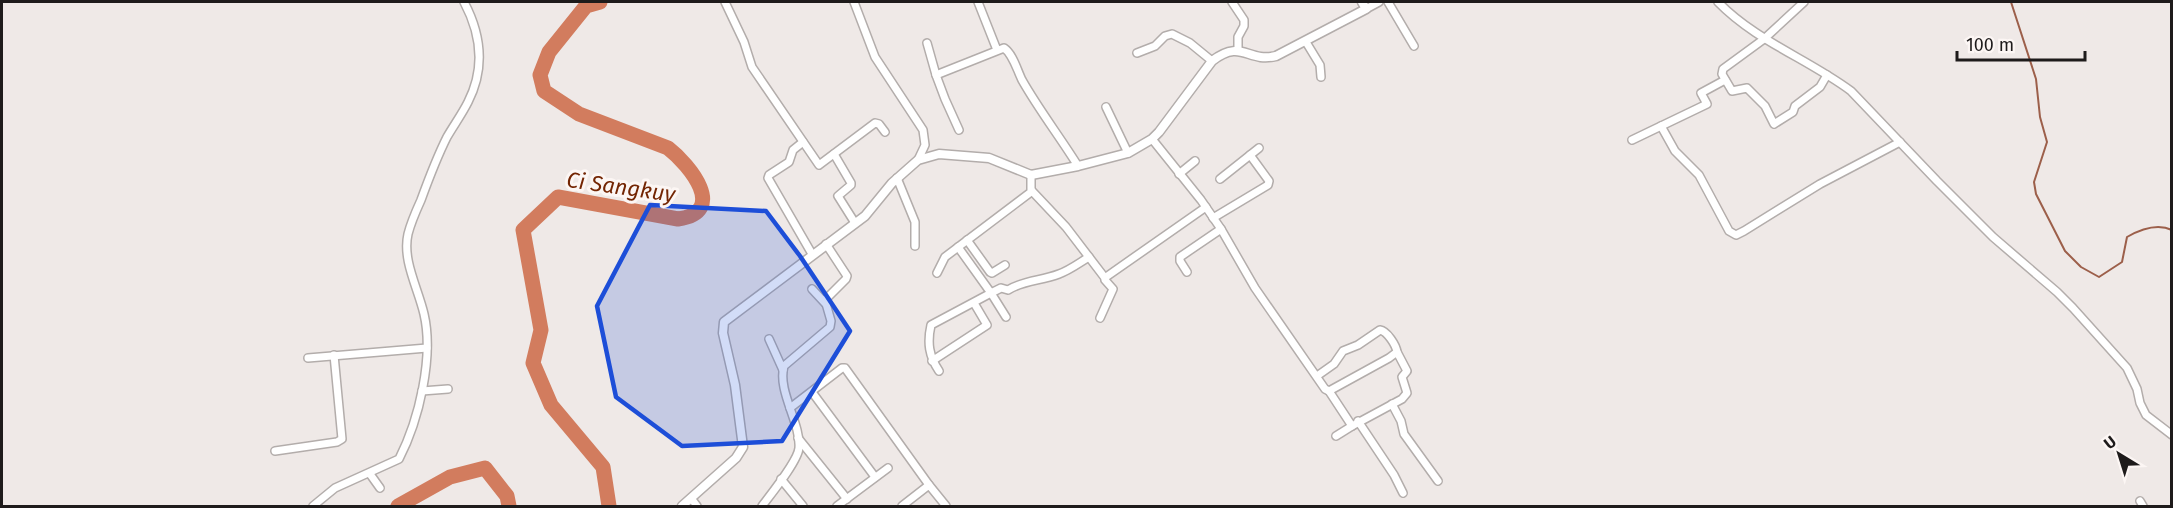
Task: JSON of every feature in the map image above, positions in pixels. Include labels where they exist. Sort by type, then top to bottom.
[{"type":"street","points":[[313,507],[335,488],[399,459],[415,417],[422,391],[427,348],[425,317],[408,258],[407,240],[439,153],[468,103],[477,79],[480,43],[472,17],[464,2]]},
{"type":"street","points":[[725,2],[744,42],[752,67],[819,165],[875,123],[879,124],[885,132]]},
{"type":"street","points":[[682,507],[736,458],[743,447],[735,385],[723,333],[724,322],[865,216],[897,178],[918,160],[925,145],[923,130],[875,57],[854,2]]},
{"type":"street","points":[[978,2],[996,50]]},
{"type":"street","points":[[1232,2],[1244,21],[1235,50]]},
{"type":"street","points":[[918,160],[939,154],[989,158],[1032,175],[1128,153],[1152,139],[1159,132],[1212,61],[1222,53],[1235,50],[1269,58],[1306,42],[1364,5],[1379,2]]},
{"type":"street","points":[[1388,2],[1414,46]]},
{"type":"street","points":[[1718,2],[1764,39],[1851,91],[1993,237],[2073,308],[2127,368],[2146,415],[2172,435]]},
{"type":"street","points":[[1804,2],[1764,39],[1723,69],[1722,74],[1732,91],[1747,87],[1750,89],[1756,99],[1765,106],[1774,124],[1793,112],[1795,106],[1820,87],[1827,75]]},
{"type":"street","points":[[1137,53],[1155,46],[1165,36],[1172,34],[1190,43],[1212,61]]},
{"type":"street","points":[[927,42],[936,75],[959,130]]},
{"type":"street","points":[[1306,42],[1320,65],[1322,77]]},
{"type":"street","points":[[936,75],[996,50],[1004,48],[1009,51],[1022,80],[1078,166]]},
{"type":"street","points":[[1632,140],[1707,104],[1701,93],[1725,80]]},
{"type":"street","points":[[1106,107],[1128,153]]},
{"type":"street","points":[[1661,126],[1675,151],[1699,175],[1730,231],[1736,235],[1820,184],[1900,142]]},
{"type":"street","points":[[1152,139],[1206,207],[1258,294],[1329,392],[1394,475],[1403,494]]},
{"type":"street","points":[[803,142],[793,150],[789,162],[768,178],[812,254]]},
{"type":"street","points":[[1220,179],[1259,148]]},
{"type":"street","points":[[834,154],[851,184],[838,196],[855,223]]},
{"type":"street","points":[[1213,218],[1268,186],[1269,181],[1250,155]]},
{"type":"street","points":[[1179,174],[1195,161]]},
{"type":"street","points":[[1032,175],[1032,191],[1066,227],[1113,289],[1100,318]]},
{"type":"street","points":[[897,178],[915,222],[915,246]]},
{"type":"street","points":[[937,273],[945,257],[1032,191]]},
{"type":"street","points":[[1105,278],[1206,207]]},
{"type":"street","points":[[1187,272],[1180,261],[1180,256],[1221,229]]},
{"type":"street","points":[[967,240],[990,272],[1005,265]]},
{"type":"street","points":[[825,303],[827,298],[845,283],[847,276],[826,244]]},
{"type":"street","points":[[958,248],[1006,317]]},
{"type":"street","points":[[939,371],[928,348],[931,326],[1002,288],[1008,290],[1022,282],[1058,274],[1089,257]]},
{"type":"street","points":[[783,370],[786,363],[830,327],[831,321],[825,303],[812,289]]},
{"type":"street","points":[[932,360],[987,325],[974,303]]},
{"type":"street","points":[[1317,376],[1334,364],[1343,351],[1358,345],[1380,330],[1396,347],[1396,352],[1407,371],[1402,378],[1407,395],[1336,436]]},
{"type":"street","points":[[762,507],[797,456],[799,448],[783,370],[769,339]]},
{"type":"street","points":[[308,358],[427,348]]},
{"type":"street","points":[[1329,392],[1396,352]]},
{"type":"street","points":[[275,451],[337,442],[342,439],[334,355]]},
{"type":"street","points":[[790,408],[845,368],[946,507]]},
{"type":"street","points":[[422,391],[448,389]]},
{"type":"street","points":[[812,392],[875,477]]},
{"type":"street","points":[[1392,404],[1401,421],[1404,434],[1438,481]]},
{"type":"street","points":[[798,438],[847,500]]},
{"type":"street","points":[[837,507],[888,468]]},
{"type":"street","points":[[370,474],[380,488]]},
{"type":"street","points":[[781,479],[803,507]]},
{"type":"street","points":[[902,507],[929,485]]},
{"type":"street","points":[[691,498],[698,507]]},
{"type":"highlighted area","points":[[650,205],[766,211],[800,256],[850,331],[782,441],[682,446],[616,397],[597,306]]},
{"type":"waterway","name":"Ci Sangkuy","points":[[600,2],[586,6],[549,52],[540,75],[544,91],[579,114],[668,148],[694,176],[703,198],[701,207],[693,215],[678,219],[558,197],[523,230],[541,330],[533,363],[551,405],[603,467],[609,506]]},
{"type":"waterway","points":[[2011,2],[2036,79],[2040,117],[2047,142],[2034,182],[2036,194],[2065,251],[2081,267],[2099,277],[2122,262],[2127,237],[2149,228],[2161,227],[2172,230]]},
{"type":"waterway","name":"Ci Sangkuy","points":[[398,506],[450,477],[485,468],[507,496],[509,506]]}]
